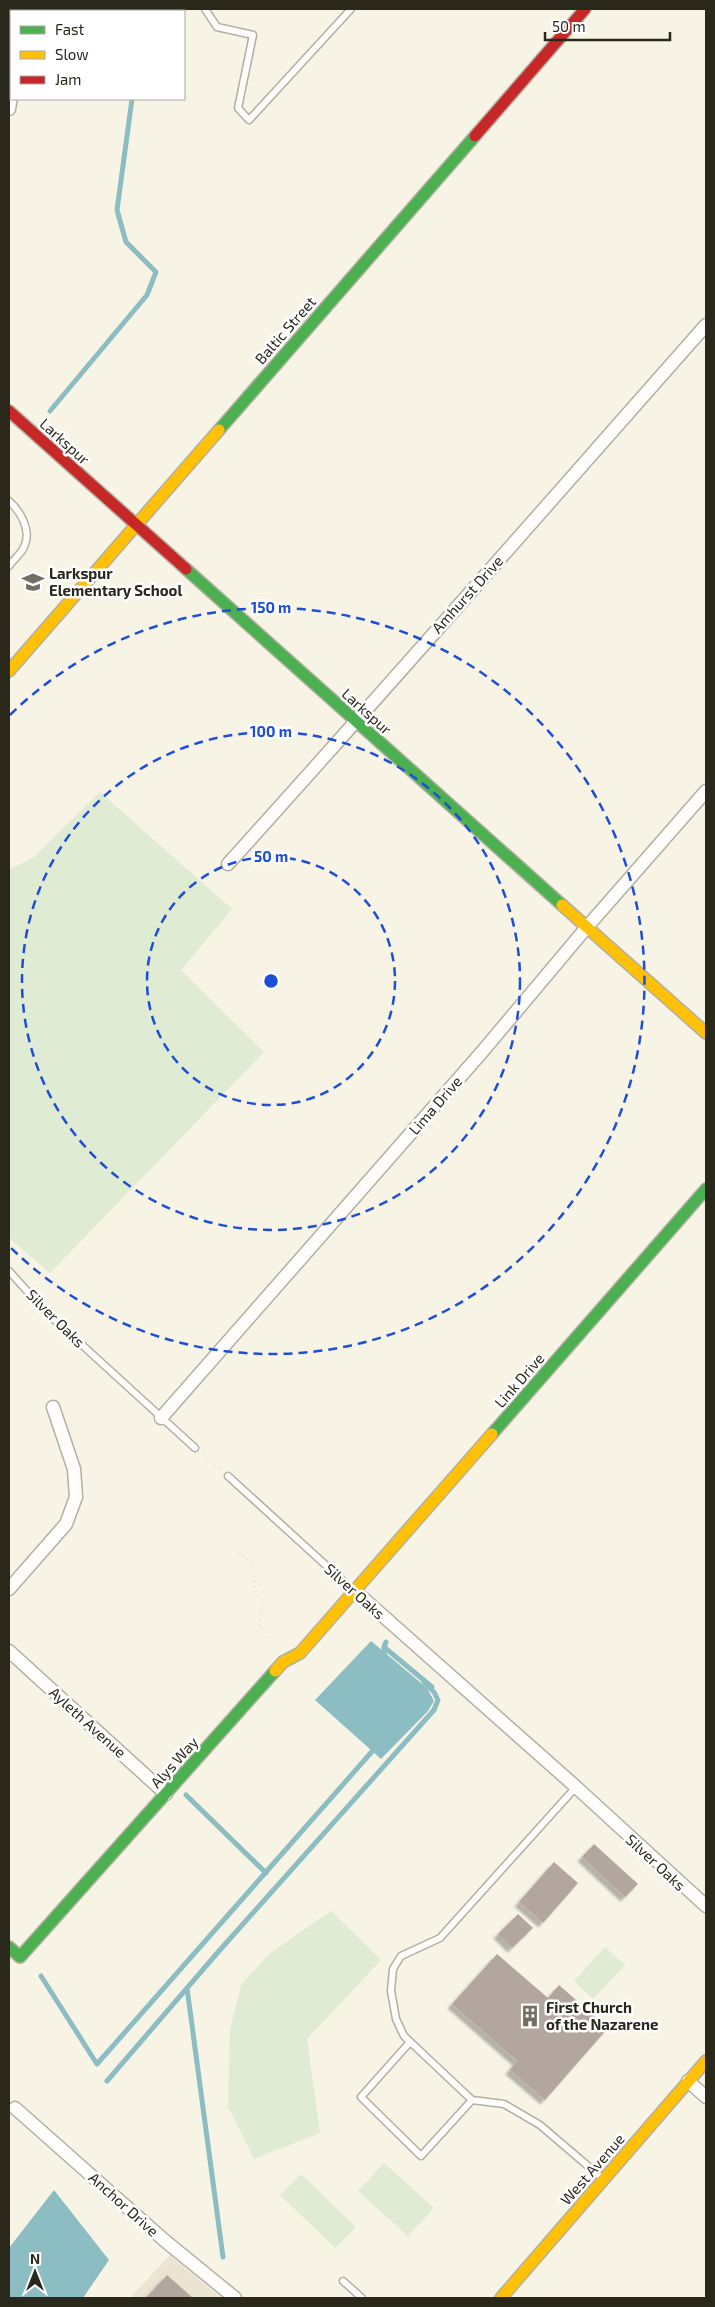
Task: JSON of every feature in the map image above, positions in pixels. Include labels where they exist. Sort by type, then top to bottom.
[{"type":"street","name":"Baltic Street","points":[[9,672],[586,9]]},
{"type":"street","name":"Amhurst Drive","points":[[228,864],[356,722],[706,325]]},
{"type":"street","name":"Larkspur","points":[[9,411],[706,1033]]},
{"type":"street","name":"Lima Drive","points":[[161,1418],[482,1052],[587,926],[706,791]]},
{"type":"street","name":"Link Drive","points":[[354,1591],[706,1188]]},
{"type":"street","points":[[9,1589],[66,1524],[76,1497],[74,1469],[52,1407]]},
{"type":"street","name":"Silver Oaks","points":[[354,1591],[576,1787],[706,1906]]},
{"type":"street","name":"Alys Way","points":[[9,1947],[20,1957],[283,1662],[300,1654],[354,1591]]},
{"type":"street","name":"Ayleth Avenue","points":[[9,1651],[166,1794]]},
{"type":"street","name":"West Avenue","points":[[501,2298],[706,2061]]},
{"type":"street","points":[[688,2081],[706,2097]]},
{"type":"street","name":"Anchor Drive","points":[[15,2108],[164,2240],[235,2298]]},
{"type":"lane","points":[[205,9],[217,27],[253,35],[238,108],[249,120],[351,9]]},
{"type":"lane","points":[[9,501],[27,528],[24,547],[9,566]]},
{"type":"lane","name":"Silver Oaks","points":[[9,1271],[46,1312],[195,1448]]},
{"type":"lane","name":"Silver Oaks","points":[[228,1476],[354,1591]]},
{"type":"lane","points":[[576,1787],[440,1938],[401,1956],[393,1968],[391,1992],[396,2019],[404,2036],[472,2100],[504,2104],[540,2125],[603,2178]]},
{"type":"lane","points":[[410,2042],[361,2097],[421,2156],[472,2100]]},
{"type":"lane","points":[[343,2281],[362,2298]]},
{"type":"path","points":[[195,1448],[228,1476]]},
{"type":"path","points":[[239,1552],[255,1568],[255,1586],[262,1604],[259,1626],[266,1633]]},
{"type":"shaded area","points":[[170,2255],[221,2298],[130,2298]]},
{"type":"green space","points":[[100,792],[232,909],[181,970],[264,1052],[50,1273],[9,1238],[9,870],[34,857]]},
{"type":"green space","points":[[331,1911],[381,1960],[307,2039],[320,2133],[254,2159],[228,2107],[230,2030],[241,1985],[269,1954]]},
{"type":"green space","points":[[605,1947],[625,1965],[593,1999],[574,1981]]},
{"type":"green space","points":[[384,2163],[434,2208],[408,2236],[358,2191]]},
{"type":"green space","points":[[301,2174],[356,2227],[335,2248],[280,2195]]},
{"type":"water","points":[[371,1641],[427,1688],[434,1701],[428,1711],[381,1759],[315,1700]]},
{"type":"water","points":[[54,2190],[109,2260],[83,2298],[9,2298],[9,2248]]},
{"type":"building","points":[[594,1844],[638,1884],[625,1897],[582,1857]]},
{"type":"building","points":[[554,1862],[578,1883],[543,1923],[519,1902]]},
{"type":"building","points":[[518,1914],[533,1928],[512,1948],[498,1934]]},
{"type":"building","name":"First Church of the Nazarene","points":[[497,1954],[548,1998],[559,1985],[608,2028],[545,2100],[510,2070],[517,2061],[452,2004]]},
{"type":"building","points":[[167,2275],[193,2298],[146,2298]]},
{"type":"waterway","points":[[50,411],[147,295],[156,272],[126,242],[117,210],[132,100]]},
{"type":"waterway","points":[[107,2081],[219,1951],[434,1710],[438,1700],[434,1692],[424,1682],[432,1687],[384,1647],[386,1642]]},
{"type":"waterway","points":[[384,1647],[384,1659]]},
{"type":"waterway","points":[[41,1976],[97,2064],[376,1747]]},
{"type":"waterway","points":[[186,1795],[266,1873]]},
{"type":"waterway","points":[[187,1988],[223,2257]]},
{"type":"traffic: fast","points":[[219,430],[475,136]]},
{"type":"traffic: fast","points":[[186,569],[562,905]]},
{"type":"traffic: fast","points":[[492,1434],[706,1189]]},
{"type":"traffic: fast","points":[[9,1947],[20,1957],[275,1671]]},
{"type":"traffic: slow","points":[[9,671],[219,430]]},
{"type":"traffic: slow","points":[[562,905],[706,1033]]},
{"type":"traffic: slow","points":[[275,1671],[283,1662],[300,1653],[492,1434]]},
{"type":"traffic: slow","points":[[501,2298],[706,2061]]},
{"type":"traffic: jam","points":[[475,136],[585,9]]},
{"type":"traffic: jam","points":[[9,411],[186,569]]},
{"type":"place","name":"Larkspur Elementary School","points":[[33,582]]},
{"type":"place","name":"First Church of the Nazarene","points":[[530,2016]]}]
